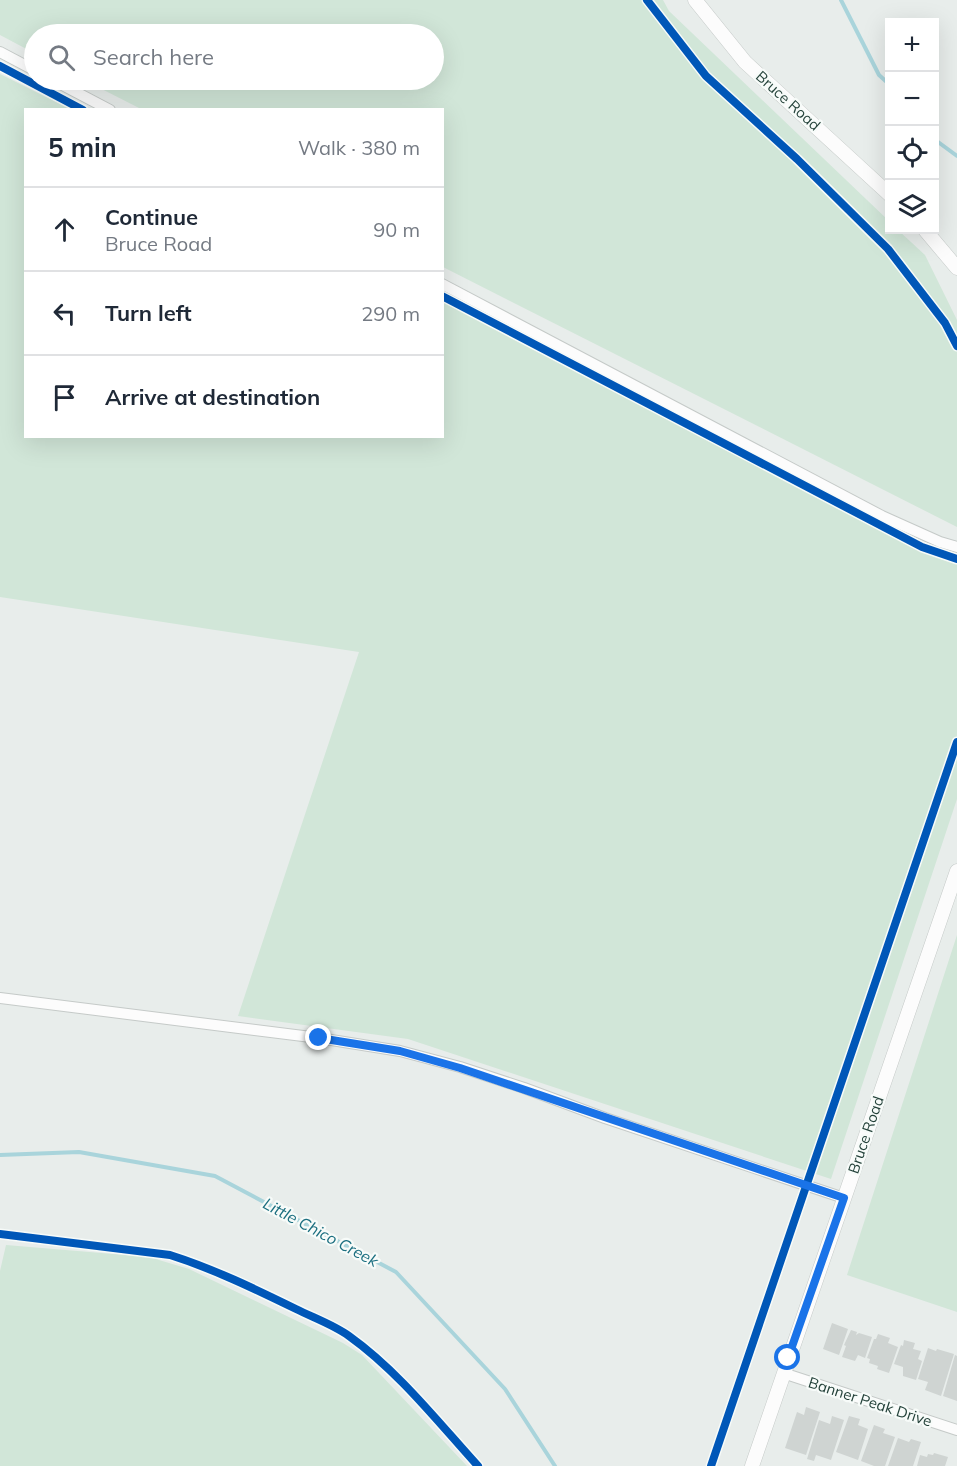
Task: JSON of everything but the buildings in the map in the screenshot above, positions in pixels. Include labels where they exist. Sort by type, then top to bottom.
[{"type":"street","name":"Bruce Road","points":[[695,0],[745,62],[885,190]]},
{"type":"street","points":[[0,52],[24,65]]},
{"type":"street","points":[[72,90],[106,108]]},
{"type":"street","points":[[929,234],[954,260]]},
{"type":"street","points":[[444,285],[882,516],[940,542],[957,547]]},
{"type":"street","name":"Bruce Road","points":[[752,1466],[957,872]]},
{"type":"street","points":[[0,998],[319,1038],[400,1051],[524,1088],[844,1198]]},
{"type":"street","name":"Banner Peak Drive","points":[[783,1373],[957,1430]]},
{"type":"green space","points":[[0,0],[663,0],[669,11],[885,217],[885,234],[902,234],[925,255],[957,320],[957,527],[444,268],[444,108],[139,108],[104,90],[444,90],[444,24],[24,24],[24,48],[0,35]]},
{"type":"green space","points":[[0,74],[24,86],[24,90],[32,90],[68,108],[24,108],[24,438],[444,438],[444,303],[888,533],[957,559],[957,799],[831,1179],[408,1039],[238,1016],[359,652],[0,597]]},
{"type":"green space","points":[[957,935],[957,1312],[847,1275]]},
{"type":"green space","points":[[6,1245],[149,1257],[189,1269],[343,1343],[362,1355],[467,1466],[0,1466],[0,1271]]},
{"type":"waterway","points":[[841,0],[879,75],[885,80]]},
{"type":"waterway","points":[[939,143],[957,156]]},
{"type":"waterway","name":"Little Chico Creek","points":[[0,1155],[79,1152],[215,1176],[396,1272],[505,1389],[555,1466]]},
{"type":"cycle path","points":[[647,0],[706,76],[797,159],[888,249],[945,323],[957,346]]},
{"type":"cycle path","points":[[0,66],[24,79]]},
{"type":"cycle path","points":[[45,90],[79,108]]},
{"type":"cycle path","points":[[444,297],[922,547],[957,559]]},
{"type":"cycle path","points":[[711,1466],[957,742]]},
{"type":"cycle path","points":[[0,1234],[170,1255],[234,1280],[330,1325],[349,1336],[384,1365],[478,1466]]},
{"type":"route","points":[[319,1038],[400,1051],[460,1068],[844,1198],[788,1358]]}]
